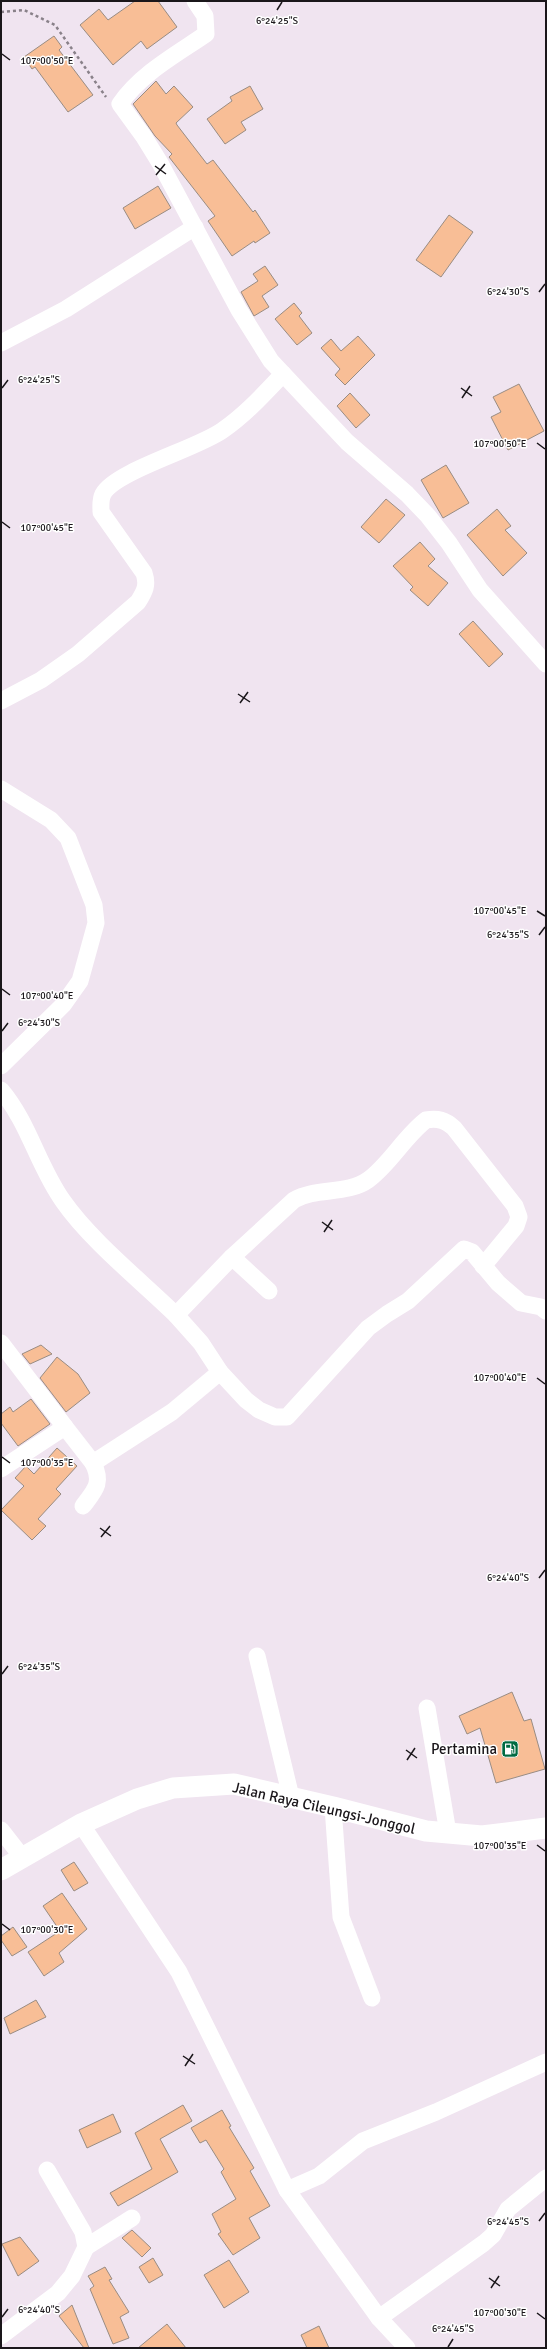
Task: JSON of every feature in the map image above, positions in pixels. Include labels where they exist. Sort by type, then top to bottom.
[{"type":"main road","name":"Jalan Raya Cileungsi-Jonggol","points":[[1,1870],[81,1824],[137,1800],[173,1788],[234,1784],[426,1831],[482,1836],[546,1828]]},
{"type":"street","points":[[195,1],[205,16],[206,34],[149,74],[126,95],[120,104],[152,150],[239,310],[271,361],[347,442],[407,494],[428,516],[449,543],[480,590],[546,664]]},
{"type":"street","points":[[1,343],[66,309],[195,227]]},
{"type":"street","points":[[1,701],[41,680],[78,654],[138,602],[145,591],[147,582],[144,573],[101,512],[100,503],[103,494],[111,484],[174,452],[204,442],[224,430],[262,397],[283,374]]},
{"type":"street","points":[[1,789],[51,820],[68,838],[94,905],[96,923],[86,965],[76,987],[63,1004],[1,1066]]},
{"type":"street","points":[[1,1090],[23,1120],[51,1182],[63,1202],[91,1234],[176,1315],[201,1343],[220,1372],[246,1400],[259,1410],[275,1417],[286,1417],[368,1328],[386,1314],[408,1301],[464,1249],[468,1250],[498,1284],[521,1303],[541,1307],[546,1311]]},
{"type":"street","points":[[176,1315],[232,1257],[294,1200],[304,1196],[340,1189],[369,1179],[426,1120],[436,1119],[446,1121],[458,1132],[515,1206],[519,1217],[516,1226],[483,1266]]},
{"type":"street","points":[[232,1257],[269,1291]]},
{"type":"street","points":[[1,1343],[93,1463],[98,1474],[98,1482],[94,1492],[83,1506]]},
{"type":"street","points":[[93,1463],[172,1412],[220,1372]]},
{"type":"street","points":[[1,1469],[65,1427]]},
{"type":"street","points":[[257,1656],[291,1797]]},
{"type":"street","points":[[427,1708],[448,1833]]},
{"type":"street","points":[[333,1807],[341,1917],[372,1998]]},
{"type":"street","points":[[81,1824],[179,1972],[287,2190],[378,2318],[407,2348]]},
{"type":"street","points":[[1,1830],[22,1857]]},
{"type":"street","points":[[287,2190],[318,2176],[364,2141],[436,2112],[546,2062]]},
{"type":"street","points":[[46,2170],[83,2232],[86,2247]]},
{"type":"street","points":[[378,2318],[484,2243],[493,2235],[497,2225],[508,2208],[546,2178]]},
{"type":"street","points":[[1,2336],[58,2293],[72,2276],[86,2247],[132,2218]]},
{"type":"path","points":[[1,12],[24,10],[55,25],[106,97],[111,103],[120,104]]},
{"type":"building","points":[[135,1],[158,1],[177,27],[147,49],[141,41],[113,65],[80,25],[99,9],[108,20]]},
{"type":"building","points":[[54,36],[62,47],[59,50],[93,95],[68,112],[35,67],[32,69],[24,57]]},
{"type":"building","points":[[156,81],[166,94],[174,86],[193,107],[176,123],[177,125],[207,164],[213,160],[253,212],[255,210],[270,233],[255,243],[254,241],[232,256],[208,221],[215,216],[169,157],[172,154],[155,136],[133,104]]},
{"type":"building","points":[[250,86],[263,109],[241,122],[246,130],[225,144],[207,119],[232,101],[230,97]]},
{"type":"building","points":[[158,186],[171,208],[135,229],[123,208]]},
{"type":"building","points":[[449,215],[473,232],[441,277],[416,260]]},
{"type":"building","points":[[265,266],[278,285],[262,296],[269,307],[254,316],[241,292],[258,281],[253,274]]},
{"type":"building","points":[[294,303],[302,313],[299,316],[312,333],[297,345],[275,319]]},
{"type":"building","points":[[358,336],[375,355],[345,385],[335,375],[340,369],[321,348],[331,339],[341,351]]},
{"type":"building","points":[[519,384],[544,431],[508,450],[491,417],[501,412],[493,397]]},
{"type":"building","points":[[350,393],[370,415],[356,428],[337,406]]},
{"type":"building","points":[[446,465],[469,503],[443,518],[421,480]]},
{"type":"building","points":[[386,499],[405,515],[379,543],[361,527]]},
{"type":"building","points":[[497,509],[511,526],[505,530],[527,553],[503,576],[467,535]]},
{"type":"building","points":[[420,542],[435,559],[428,566],[448,583],[428,606],[410,590],[413,587],[393,566]]},
{"type":"building","points":[[473,621],[503,654],[489,667],[459,634]]},
{"type":"building","points":[[41,1345],[52,1354],[30,1364],[22,1354]]},
{"type":"building","points":[[57,1357],[78,1374],[90,1393],[66,1412],[40,1378]]},
{"type":"building","points":[[31,1399],[50,1424],[18,1446],[1,1423],[1,1414],[10,1407],[13,1412]]},
{"type":"building","points":[[57,1448],[77,1466],[56,1489],[61,1494],[38,1519],[46,1526],[32,1540],[1,1510],[24,1486],[15,1478],[26,1466],[34,1474]]},
{"type":"building","points":[[512,1692],[524,1721],[531,1719],[545,1769],[496,1783],[480,1728],[467,1734],[459,1716]]},
{"type":"building","points":[[74,1862],[88,1883],[74,1891],[61,1870]]},
{"type":"building","points":[[62,1893],[87,1929],[59,1953],[64,1962],[44,1976],[28,1952],[60,1931],[43,1906]]},
{"type":"building","points":[[13,1927],[27,1947],[12,1956],[1,1940],[1,1936]]},
{"type":"building","points":[[36,2000],[46,2017],[10,2034],[4,2018]]},
{"type":"building","points":[[183,2105],[192,2121],[160,2139],[178,2172],[118,2206],[110,2193],[152,2169],[135,2133]]},
{"type":"building","points":[[222,2110],[231,2126],[229,2127],[254,2168],[250,2171],[270,2206],[249,2218],[260,2238],[233,2255],[218,2234],[221,2232],[212,2214],[236,2199],[221,2172],[224,2169],[206,2140],[200,2143],[191,2128]]},
{"type":"building","points":[[113,2114],[121,2132],[87,2148],[79,2130]]},
{"type":"building","points":[[132,2230],[151,2248],[142,2257],[122,2238]]},
{"type":"building","points":[[20,2237],[39,2261],[18,2276],[2,2244]]},
{"type":"building","points":[[153,2258],[163,2275],[149,2283],[139,2267]]},
{"type":"building","points":[[229,2260],[249,2292],[224,2308],[204,2275]]},
{"type":"building","points":[[105,2267],[112,2279],[109,2280],[129,2312],[120,2317],[129,2338],[113,2344],[90,2289],[94,2286],[88,2276]]},
{"type":"building","points":[[72,2305],[89,2348],[84,2348],[59,2316]]},
{"type":"building","points":[[167,2324],[186,2348],[138,2348]]},
{"type":"building","points":[[319,2326],[329,2348],[307,2348],[301,2335]]},
{"type":"place","name":"Pertamina","points":[[510,1749]]}]
